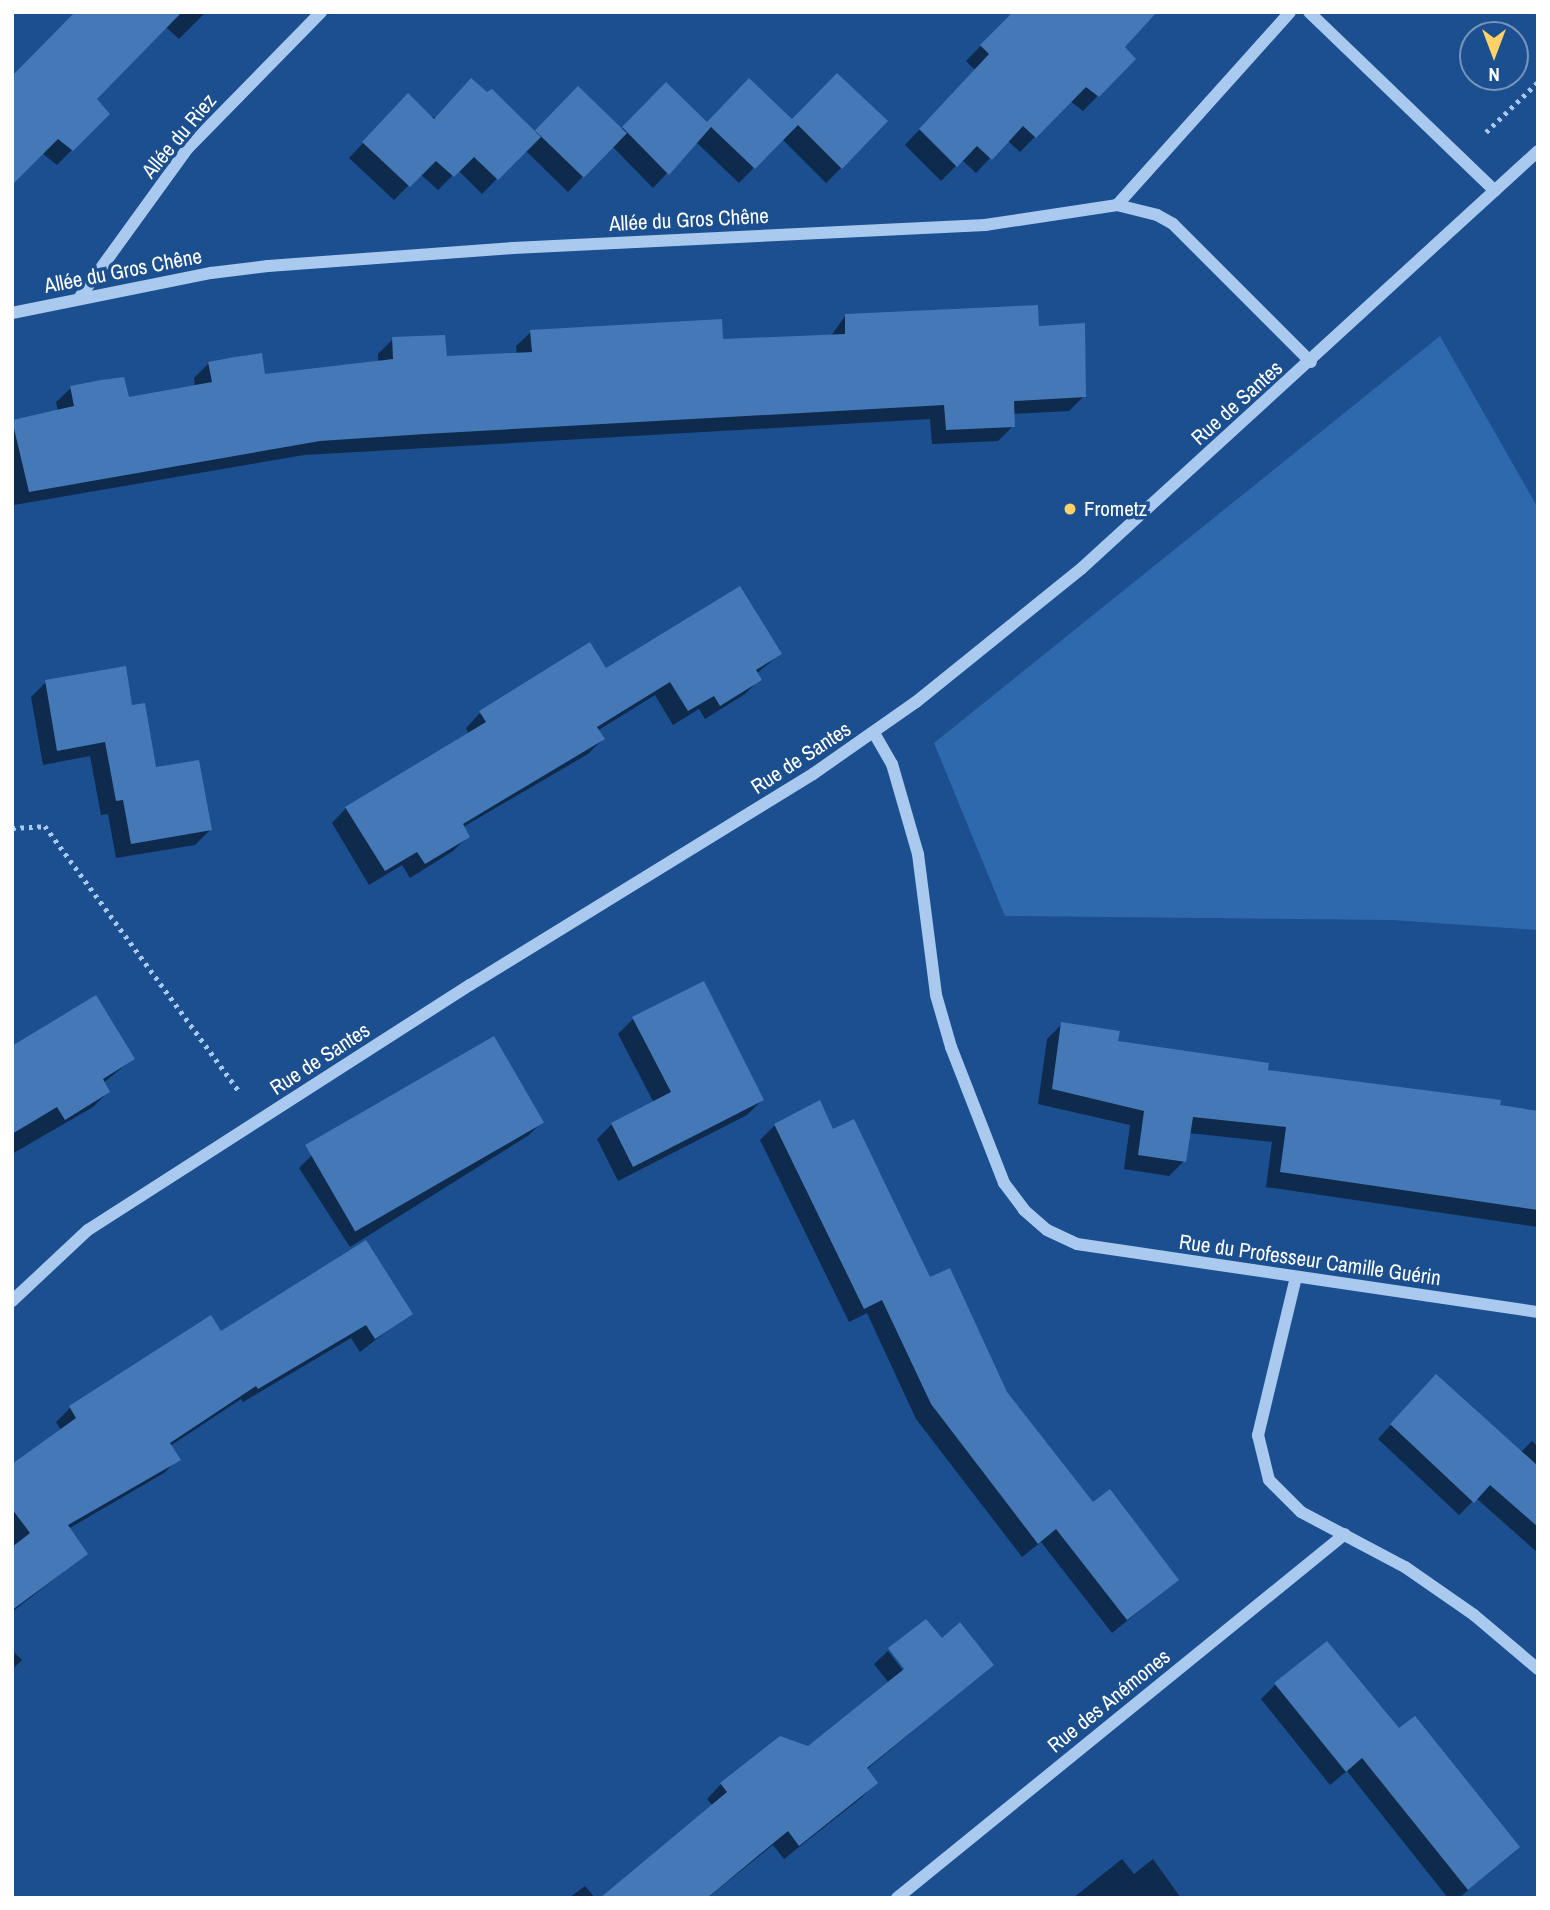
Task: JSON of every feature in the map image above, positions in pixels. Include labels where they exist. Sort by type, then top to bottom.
[{"type":"street","name":"Allée du Riez","points":[[80,297],[188,148],[321,12]]},
{"type":"street","points":[[1117,205],[1290,12]]},
{"type":"street","points":[[1309,12],[1494,191]]},
{"type":"street","name":"Rue de Santes","points":[[12,1301],[88,1230],[470,985],[632,889],[874,733],[1055,592],[1311,362],[1538,151]]},
{"type":"street","name":"Allée du Gros Chêne","points":[[12,313],[80,297],[211,273],[337,260],[985,225],[1117,205],[1157,215],[1173,224],[1311,362]]},
{"type":"street","name":"Rue du Professeur Camille Guérin","points":[[874,733],[892,764],[906,806],[926,898],[936,995],[973,1109],[1004,1183],[1024,1210],[1047,1230],[1077,1244],[1538,1312]]},
{"type":"street","points":[[1296,1277],[1260,1418],[1260,1458],[1269,1480],[1289,1503],[1417,1575],[1538,1669]]},
{"type":"street","name":"Rue des Anémones","points":[[897,1898],[1345,1534]]},
{"type":"path","points":[[1460,158],[1538,82]]},
{"type":"path","points":[[12,828],[46,825],[261,1121]]},
{"type":"shaded area","points":[[1440,336],[1538,508],[1538,930],[1392,920],[1005,916],[934,743]]},
{"type":"building","points":[[75,12],[182,12],[97,99],[110,114],[73,151],[58,139],[12,185],[12,76]]},
{"type":"building","points":[[1013,12],[1157,12],[1125,47],[1136,59],[1099,97],[1086,87],[1036,138],[1023,126],[992,160],[977,146],[957,167],[919,129],[989,54],[980,45]]},
{"type":"building","points":[[837,73],[888,121],[842,169],[798,125],[755,169],[711,127],[669,175],[622,127],[666,82],[707,122],[749,78],[792,119]]},
{"type":"building","points":[[471,78],[487,92],[492,89],[541,137],[498,180],[474,157],[454,177],[436,161],[410,187],[362,142],[408,93],[434,119]]},
{"type":"building","points":[[578,86],[627,133],[584,178],[535,131]]},
{"type":"building","points":[[1038,305],[1039,326],[1085,323],[1086,397],[1014,401],[1015,427],[946,430],[944,405],[425,434],[320,441],[29,492],[12,420],[74,406],[70,386],[101,380],[124,377],[129,397],[212,382],[208,362],[235,357],[262,353],[265,374],[393,359],[392,337],[445,335],[447,356],[532,352],[530,330],[722,319],[723,339],[845,334],[845,314]]},
{"type":"building","points":[[740,586],[782,654],[756,670],[762,680],[720,706],[714,696],[688,711],[670,682],[597,727],[605,739],[463,824],[470,837],[425,864],[417,852],[385,871],[345,807],[486,722],[479,711],[590,642],[606,668]]},
{"type":"building","points":[[126,666],[132,705],[145,703],[156,767],[199,760],[212,830],[131,844],[123,800],[116,801],[105,742],[57,751],[45,680]]},
{"type":"building","points":[[704,981],[764,1100],[633,1167],[611,1123],[671,1092],[632,1017]]},
{"type":"building","points":[[96,995],[135,1059],[103,1079],[110,1092],[65,1120],[57,1107],[12,1134],[12,1046]]},
{"type":"building","points":[[1061,1022],[1120,1031],[1118,1041],[1269,1063],[1268,1070],[1501,1100],[1500,1105],[1538,1111],[1538,1210],[1280,1172],[1286,1127],[1193,1117],[1186,1162],[1138,1155],[1144,1111],[1052,1089]]},
{"type":"building","points":[[494,1036],[544,1123],[355,1232],[305,1145]]},
{"type":"building","points":[[820,1100],[833,1129],[854,1119],[930,1277],[950,1268],[1007,1392],[1093,1502],[1110,1489],[1179,1580],[1127,1620],[1056,1529],[1038,1544],[931,1404],[882,1300],[864,1309],[774,1124]]},
{"type":"building","points":[[366,1240],[413,1314],[375,1339],[366,1325],[258,1389],[256,1386],[170,1443],[181,1460],[68,1525],[88,1554],[12,1610],[12,1547],[30,1533],[12,1509],[12,1464],[76,1418],[69,1406],[211,1315],[221,1331]]},
{"type":"building","points":[[1436,1374],[1538,1466],[1538,1527],[1490,1485],[1474,1503],[1390,1424]]},
{"type":"building","points":[[926,1619],[942,1638],[960,1622],[994,1665],[867,1768],[878,1783],[799,1846],[788,1831],[707,1898],[600,1898],[727,1792],[720,1783],[780,1736],[808,1746],[904,1669],[888,1648]]},
{"type":"building","points":[[1327,1641],[1399,1728],[1415,1716],[1520,1847],[1468,1890],[1362,1758],[1346,1772],[1274,1683]]},
{"type":"place","name":"Frometz","points":[[1070,509]]}]
